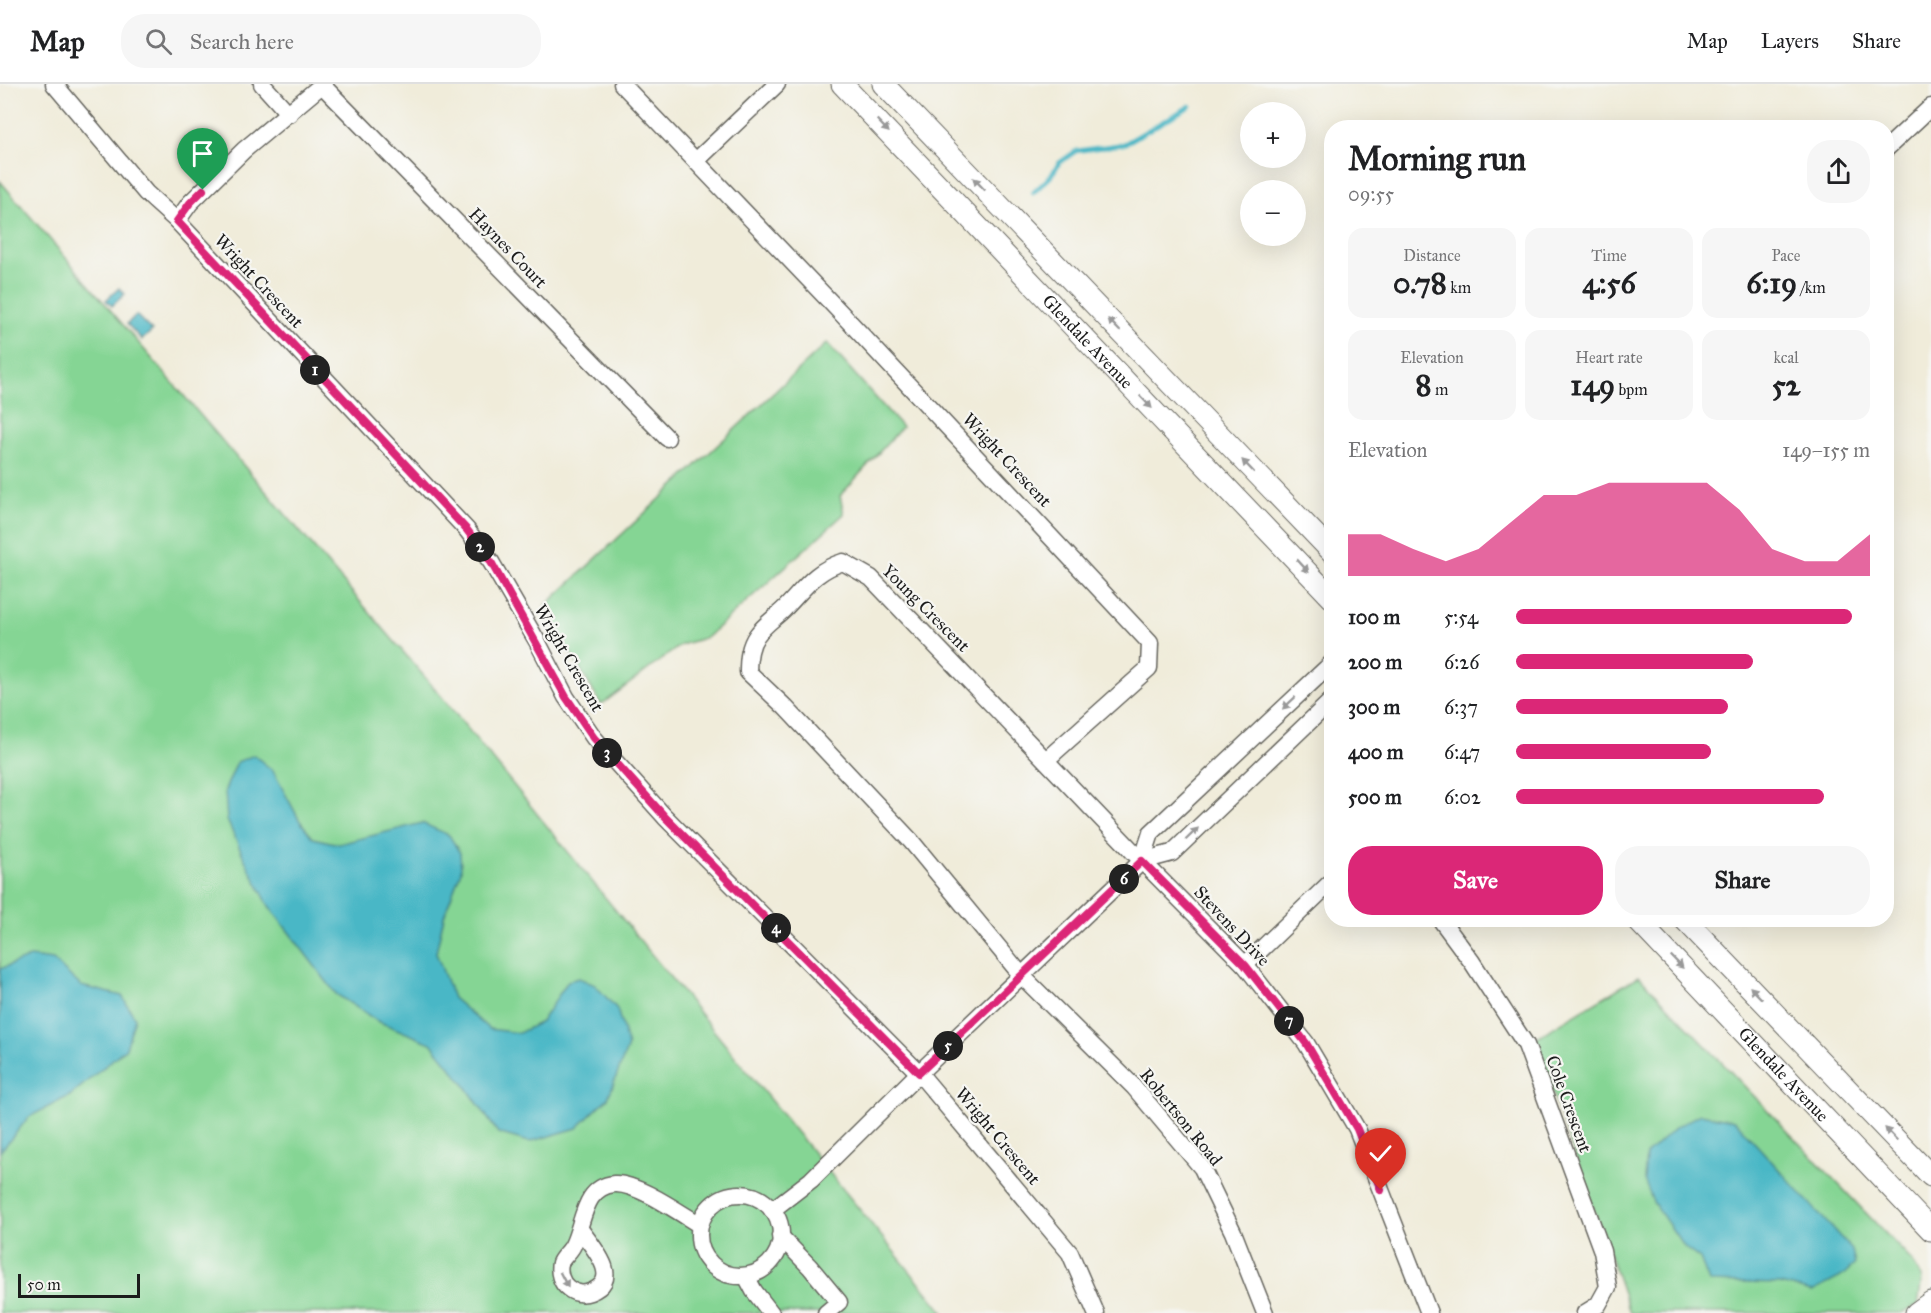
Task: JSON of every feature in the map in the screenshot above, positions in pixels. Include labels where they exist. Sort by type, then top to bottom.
[{"type":"main road","name":"Glendale Avenue","points":[[842,84],[1324,590]]},
{"type":"main road","name":"Glendale Avenue","points":[[883,84],[1324,544]]},
{"type":"main road","name":"Glendale Avenue","points":[[1644,927],[1931,1230]]},
{"type":"main road","name":"Glendale Avenue","points":[[1692,927],[1931,1176]]},
{"type":"main road","points":[[1895,1193],[1931,1246]]},
{"type":"main road","points":[[1916,1313],[1931,1302]]},
{"type":"street","name":"Wright Crescent","points":[[54,84],[146,193],[177,221],[467,530],[491,562],[566,697],[594,738],[665,817],[919,1073],[1070,1253],[1096,1313]]},
{"type":"street","points":[[262,84],[289,114]]},
{"type":"street","name":"Wright Crescent","points":[[622,84],[848,320],[1150,643],[1149,668],[1046,760]]},
{"type":"street","points":[[696,161],[777,84]]},
{"type":"street","points":[[177,221],[190,203],[244,150],[323,85]]},
{"type":"street","name":"Haynes Court","points":[[323,85],[667,438]]},
{"type":"street","points":[[1894,141],[1931,107]]},
{"type":"street","name":"Young Crescent","points":[[1022,976],[911,841],[785,707],[748,672],[748,655],[756,636],[795,598],[811,578],[830,566],[843,562],[871,578],[1142,861]]},
{"type":"street","points":[[772,1210],[811,1180],[919,1073],[1142,861],[1151,833],[1324,671]]},
{"type":"street","points":[[1142,861],[1172,853],[1324,708]]},
{"type":"street","name":"Stevens Drive","points":[[1142,861],[1245,965],[1306,1043],[1357,1129],[1429,1313]]},
{"type":"street","points":[[1245,965],[1324,889]]},
{"type":"street","name":"Cole Crescent","points":[[1447,927],[1526,1045],[1602,1251],[1608,1287],[1598,1305],[1585,1313]]},
{"type":"street","name":"Robertson Road","points":[[1022,976],[1134,1087],[1202,1168],[1233,1232],[1265,1313]]},
{"type":"street","points":[[580,1229],[589,1199],[598,1190],[613,1184],[632,1186],[700,1225]]},
{"type":"street","points":[[737,1194],[762,1201],[772,1210],[778,1222],[780,1236],[778,1250],[771,1262],[759,1271],[746,1276],[720,1271],[710,1263],[699,1240],[700,1225],[713,1204],[724,1197],[737,1194]]},
{"type":"street","points":[[780,1236],[839,1302],[826,1313]]},
{"type":"street","points":[[746,1276],[771,1313]]},
{"type":"green space","points":[[0,181],[441,696],[944,1313],[0,1313]]},
{"type":"green space","points":[[827,343],[902,427],[840,496],[844,514],[707,637],[681,645],[601,705],[544,607]]},
{"type":"green space","points":[[1639,976],[1912,1261],[1922,1278],[1918,1306],[1901,1313],[1630,1313],[1534,1039]]},
{"type":"water","points":[[119,288],[125,294],[112,306],[106,300]]},
{"type":"water","points":[[136,315],[152,331],[142,340],[127,324]]},
{"type":"water","points":[[254,755],[273,771],[300,821],[313,838],[339,844],[422,823],[449,835],[460,853],[461,871],[444,916],[436,953],[453,998],[489,1029],[519,1033],[541,1022],[568,981],[579,978],[595,985],[617,1009],[628,1046],[608,1098],[577,1128],[529,1142],[498,1133],[465,1085],[431,1043],[377,1021],[336,994],[269,906],[227,820],[225,790],[237,762]]},
{"type":"water","points":[[30,957],[53,960],[81,986],[122,996],[135,1018],[126,1048],[71,1095],[29,1117],[0,1152],[0,969]]},
{"type":"water","points":[[1700,1114],[1734,1120],[1852,1250],[1855,1264],[1841,1277],[1812,1292],[1780,1284],[1709,1282],[1700,1259],[1685,1248],[1653,1202],[1644,1180],[1646,1155],[1676,1127]]},
{"type":"waterway","points":[[1033,193],[1051,176],[1059,163],[1076,151],[1124,144],[1190,106]]},
{"type":"route","points":[[203,190],[177,221],[467,530],[491,562],[537,641],[566,697],[594,738],[665,817],[919,1073],[1142,861],[1245,965],[1306,1043],[1357,1129],[1381,1190]]}]
